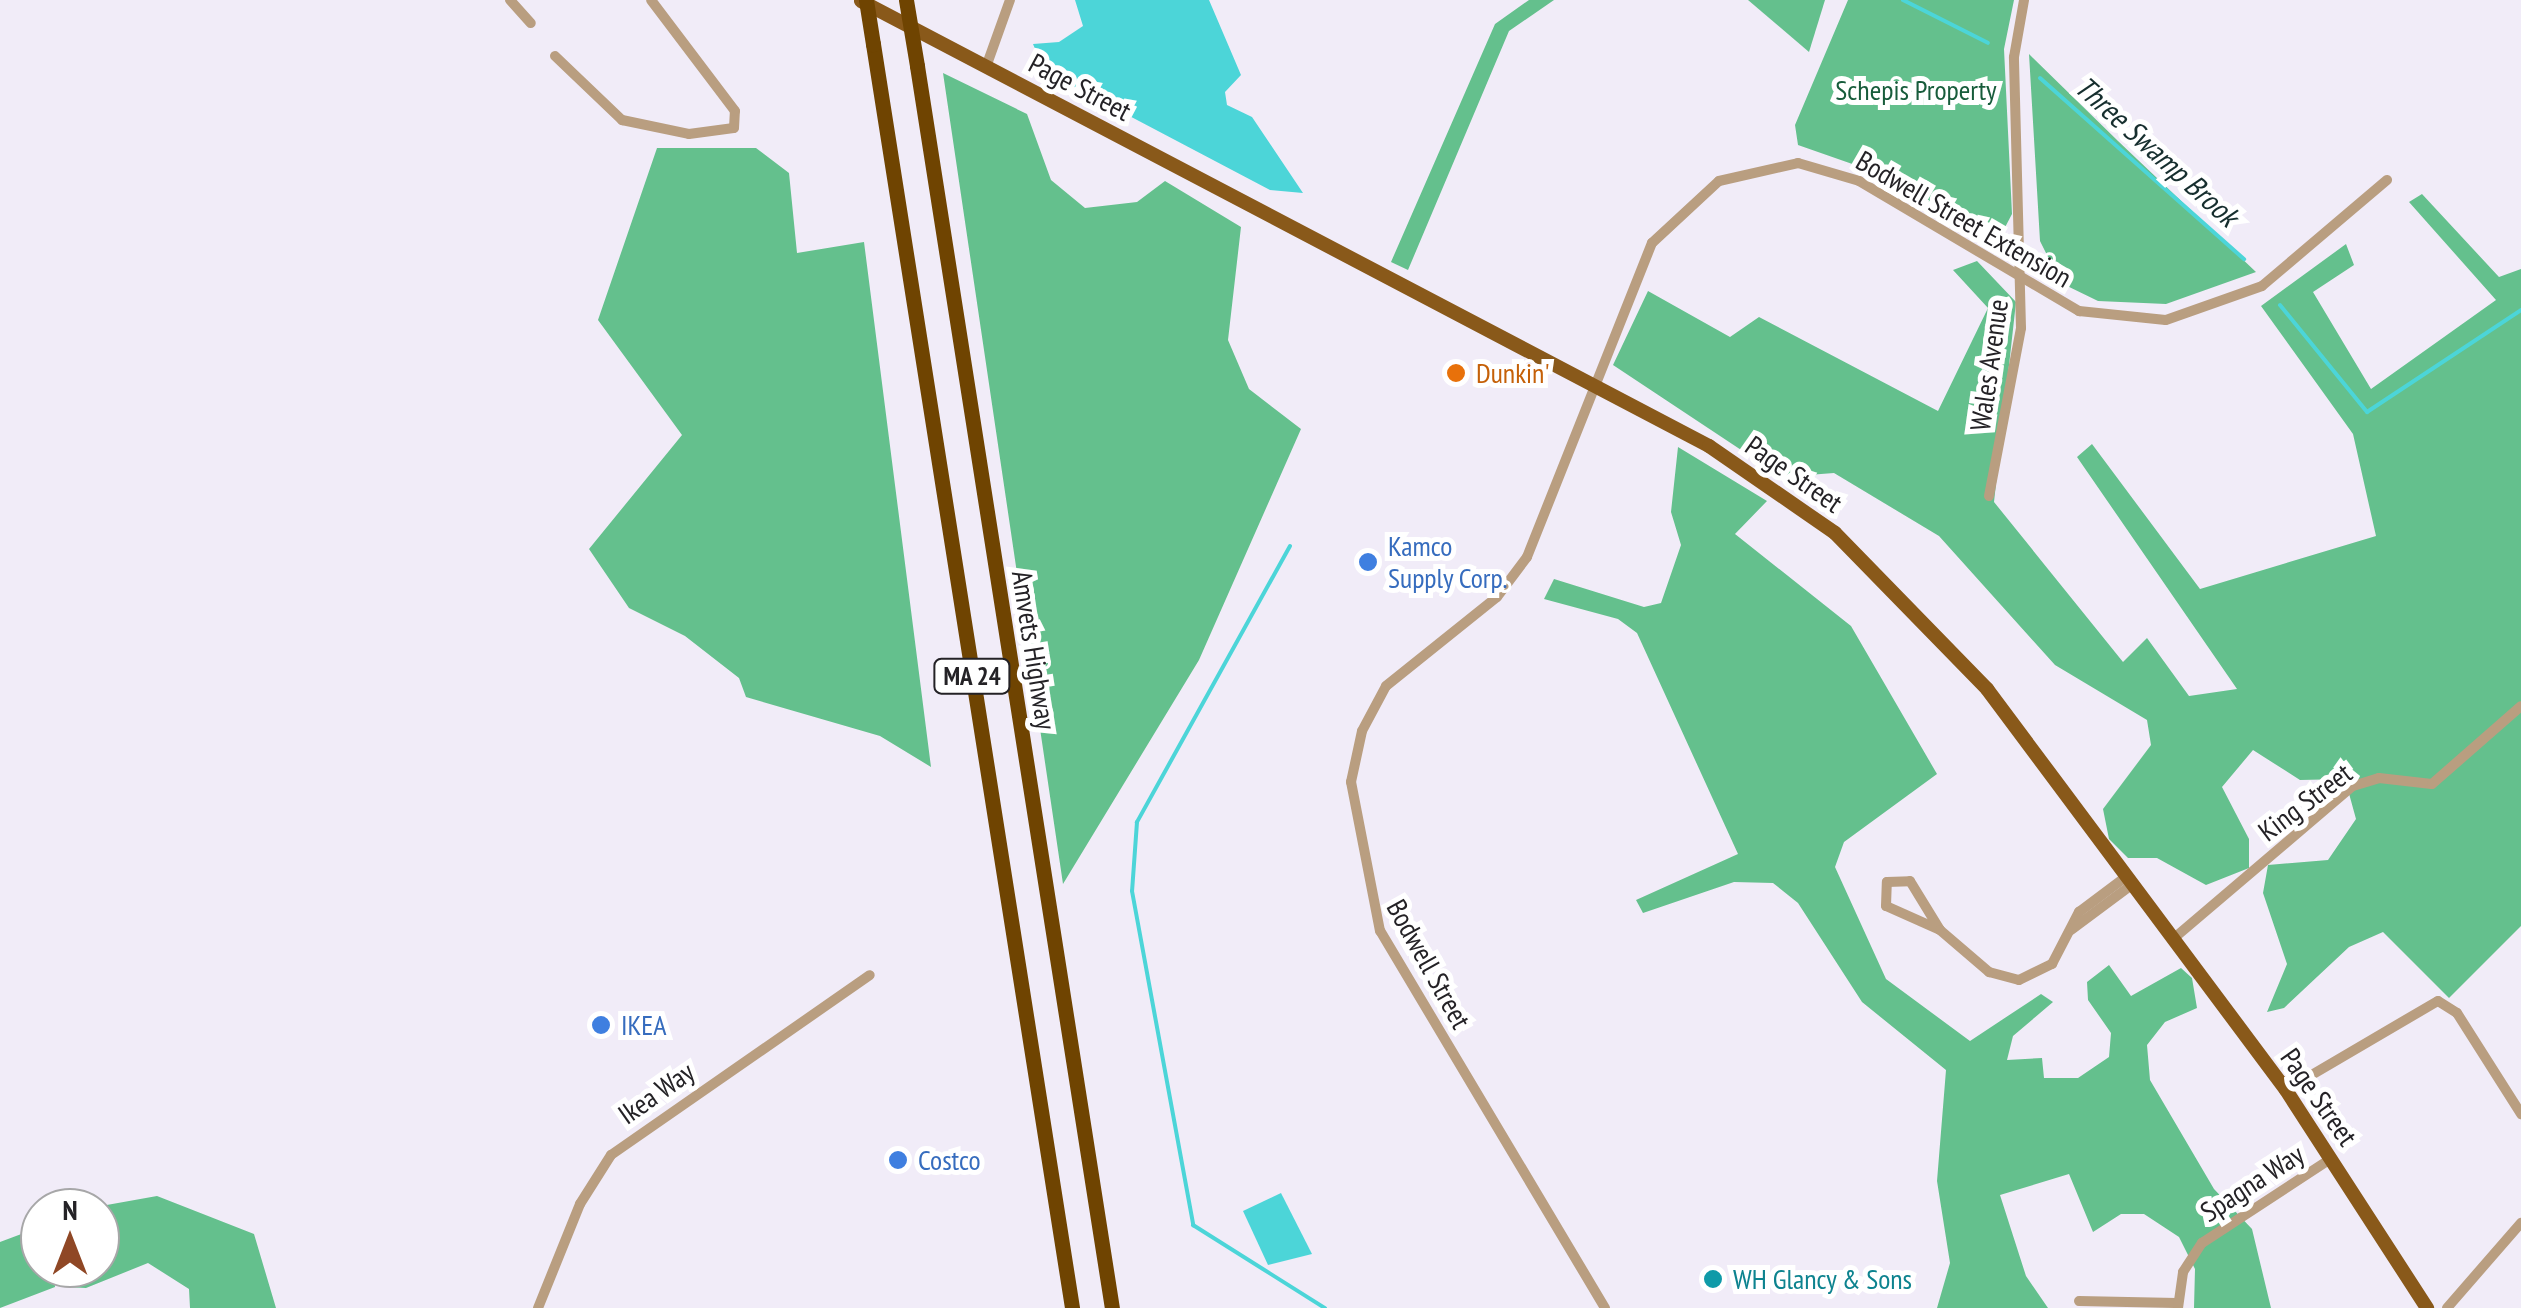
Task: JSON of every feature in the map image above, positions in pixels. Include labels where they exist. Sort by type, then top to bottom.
[{"type":"highway","name":"MA 24","points":[[863,0],[1072,1308]]},
{"type":"highway","name":"Amvets Highway","points":[[906,0],[1112,1308]]},
{"type":"main road","name":"Page Street","points":[[863,0],[1748,470],[1878,571],[1967,664],[2174,939],[2286,1090],[2427,1308]]},
{"type":"street","points":[[510,0],[531,24]]},
{"type":"street","points":[[555,56],[608,113],[641,127],[720,133],[738,116],[651,0]]},
{"type":"street","points":[[986,66],[1010,0]]},
{"type":"street","name":"Wales Avenue","points":[[1989,496],[2013,388],[2022,278],[2014,56],[2024,0]]},
{"type":"street","name":"Bodwell Street Extension","points":[[1591,384],[1663,228],[1709,187],[1766,165],[1850,176],[2022,278],[2104,318],[2196,314],[2262,286],[2387,180]]},
{"type":"street","name":"Bodwell Street","points":[[1591,384],[1522,566],[1386,686],[1362,731],[1351,782],[1380,932],[1606,1308]]},
{"type":"street","name":"King Street","points":[[2174,939],[2353,786],[2379,778],[2432,784],[2521,706]]},
{"type":"street","points":[[1940,930],[1906,879],[1888,882],[1883,902],[1904,916],[1940,930],[2011,980],[2045,970],[2082,909],[2130,880]]},
{"type":"street","points":[[1904,916],[1920,912],[1922,900]]},
{"type":"street","name":"Ikea Way","points":[[538,1308],[580,1204],[611,1155],[870,975]]},
{"type":"street","points":[[2286,1090],[2438,1002],[2456,1013],[2521,1114]]},
{"type":"street","name":"Spagna Way","points":[[2178,1305],[2202,1242],[2332,1158]]},
{"type":"street","points":[[2447,1308],[2521,1223]]},
{"type":"street","points":[[2079,1301],[2178,1305]]},
{"type":"green space","points":[[1529,0],[1554,0],[1509,31],[1408,270],[1391,262],[1495,24]]},
{"type":"green space","name":"Schepis Property","points":[[1748,0],[1825,0],[1809,52]]},
{"type":"green space","name":"Schepis Property","points":[[1848,0],[2014,0],[2004,49],[2012,214],[2001,235],[1980,236],[1878,173],[1798,145],[1795,125]]},
{"type":"green space","name":"Schepis Property","points":[[2029,54],[2256,272],[2166,304],[2098,301],[2061,283],[2040,241]]},
{"type":"green space","points":[[943,73],[1027,114],[1051,180],[1085,208],[1137,202],[1165,181],[1241,227],[1228,340],[1249,389],[1301,429],[1199,660],[1063,884]]},
{"type":"green space","points":[[657,148],[756,148],[789,173],[797,253],[864,242],[931,767],[880,736],[746,697],[739,678],[685,636],[629,608],[589,549],[682,435],[598,320]]},
{"type":"green space","points":[[2422,194],[2499,277],[2521,269],[2521,926],[2449,998],[2383,932],[2349,947],[2284,1008],[2267,1012],[2287,964],[2263,893],[2268,865],[2328,860],[2356,819],[2345,779],[2300,780],[2253,750],[2222,787],[2249,839],[2249,868],[2206,885],[2157,858],[2128,858],[2109,839],[2103,809],[2151,745],[2147,720],[2055,665],[1939,536],[1834,473],[1782,477],[1613,365],[1648,291],[1730,337],[1759,317],[1938,411],[1988,308],[1953,270],[1977,261],[2016,302],[1994,502],[2123,662],[2147,638],[2189,696],[2237,689],[2077,457],[2092,444],[2200,589],[2376,536],[2353,434],[2261,306],[2346,244],[2354,265],[2313,292],[2371,389],[2496,300],[2409,202]]},
{"type":"green space","points":[[1678,447],[1767,501],[1735,534],[1851,626],[1937,774],[1844,842],[1835,867],[1886,979],[1970,1041],[2041,994],[2053,1002],[2013,1036],[2007,1060],[2042,1058],[2044,1078],[2078,1078],[2109,1057],[2111,1033],[2088,1000],[2087,982],[2109,965],[2131,996],[2181,968],[2192,978],[2197,1008],[2165,1022],[2147,1045],[2150,1080],[2214,1189],[2252,1229],[2271,1308],[2194,1308],[2195,1269],[2179,1237],[2144,1214],[2121,1214],[2093,1232],[2069,1174],[2000,1195],[2026,1276],[2048,1308],[1937,1308],[1950,1263],[1937,1181],[1946,1070],[1862,1002],[1798,903],[1773,883],[1734,882],[1643,913],[1636,900],[1738,854],[1637,633],[1618,619],[1544,599],[1554,579],[1644,607],[1661,603],[1681,545],[1671,512]]},
{"type":"green space","points":[[157,1196],[254,1234],[276,1308],[190,1308],[189,1289],[148,1263],[120,1274],[120,1203]]},
{"type":"green space","points":[[20,1234],[20,1288],[52,1288],[0,1308],[0,1242]]},
{"type":"water","points":[[1075,0],[1209,0],[1241,75],[1225,92],[1227,105],[1252,117],[1303,193],[1270,190],[1044,71],[1033,44],[1059,42],[1083,26]]},
{"type":"water","points":[[1281,1193],[1312,1254],[1268,1265],[1243,1211]]},
{"type":"waterway","name":"Three Swamp Brook","points":[[1903,0],[1988,43]]},
{"type":"waterway","name":"Three Swamp Brook","points":[[2040,78],[2244,259]]},
{"type":"waterway","name":"Three Swamp Brook","points":[[2280,305],[2367,412],[2521,310]]},
{"type":"waterway","points":[[1290,546],[1137,822],[1132,891],[1193,1225],[1325,1308]]},
{"type":"place","name":"Dunkin'","points":[[1456,373]]},
{"type":"place","name":"Kamco Supply Corp.","points":[[1368,562]]},
{"type":"place","name":"IKEA","points":[[601,1025]]},
{"type":"place","name":"Costco","points":[[898,1160]]},
{"type":"place","name":"WH Glancy & Sons","points":[[1713,1279]]}]
